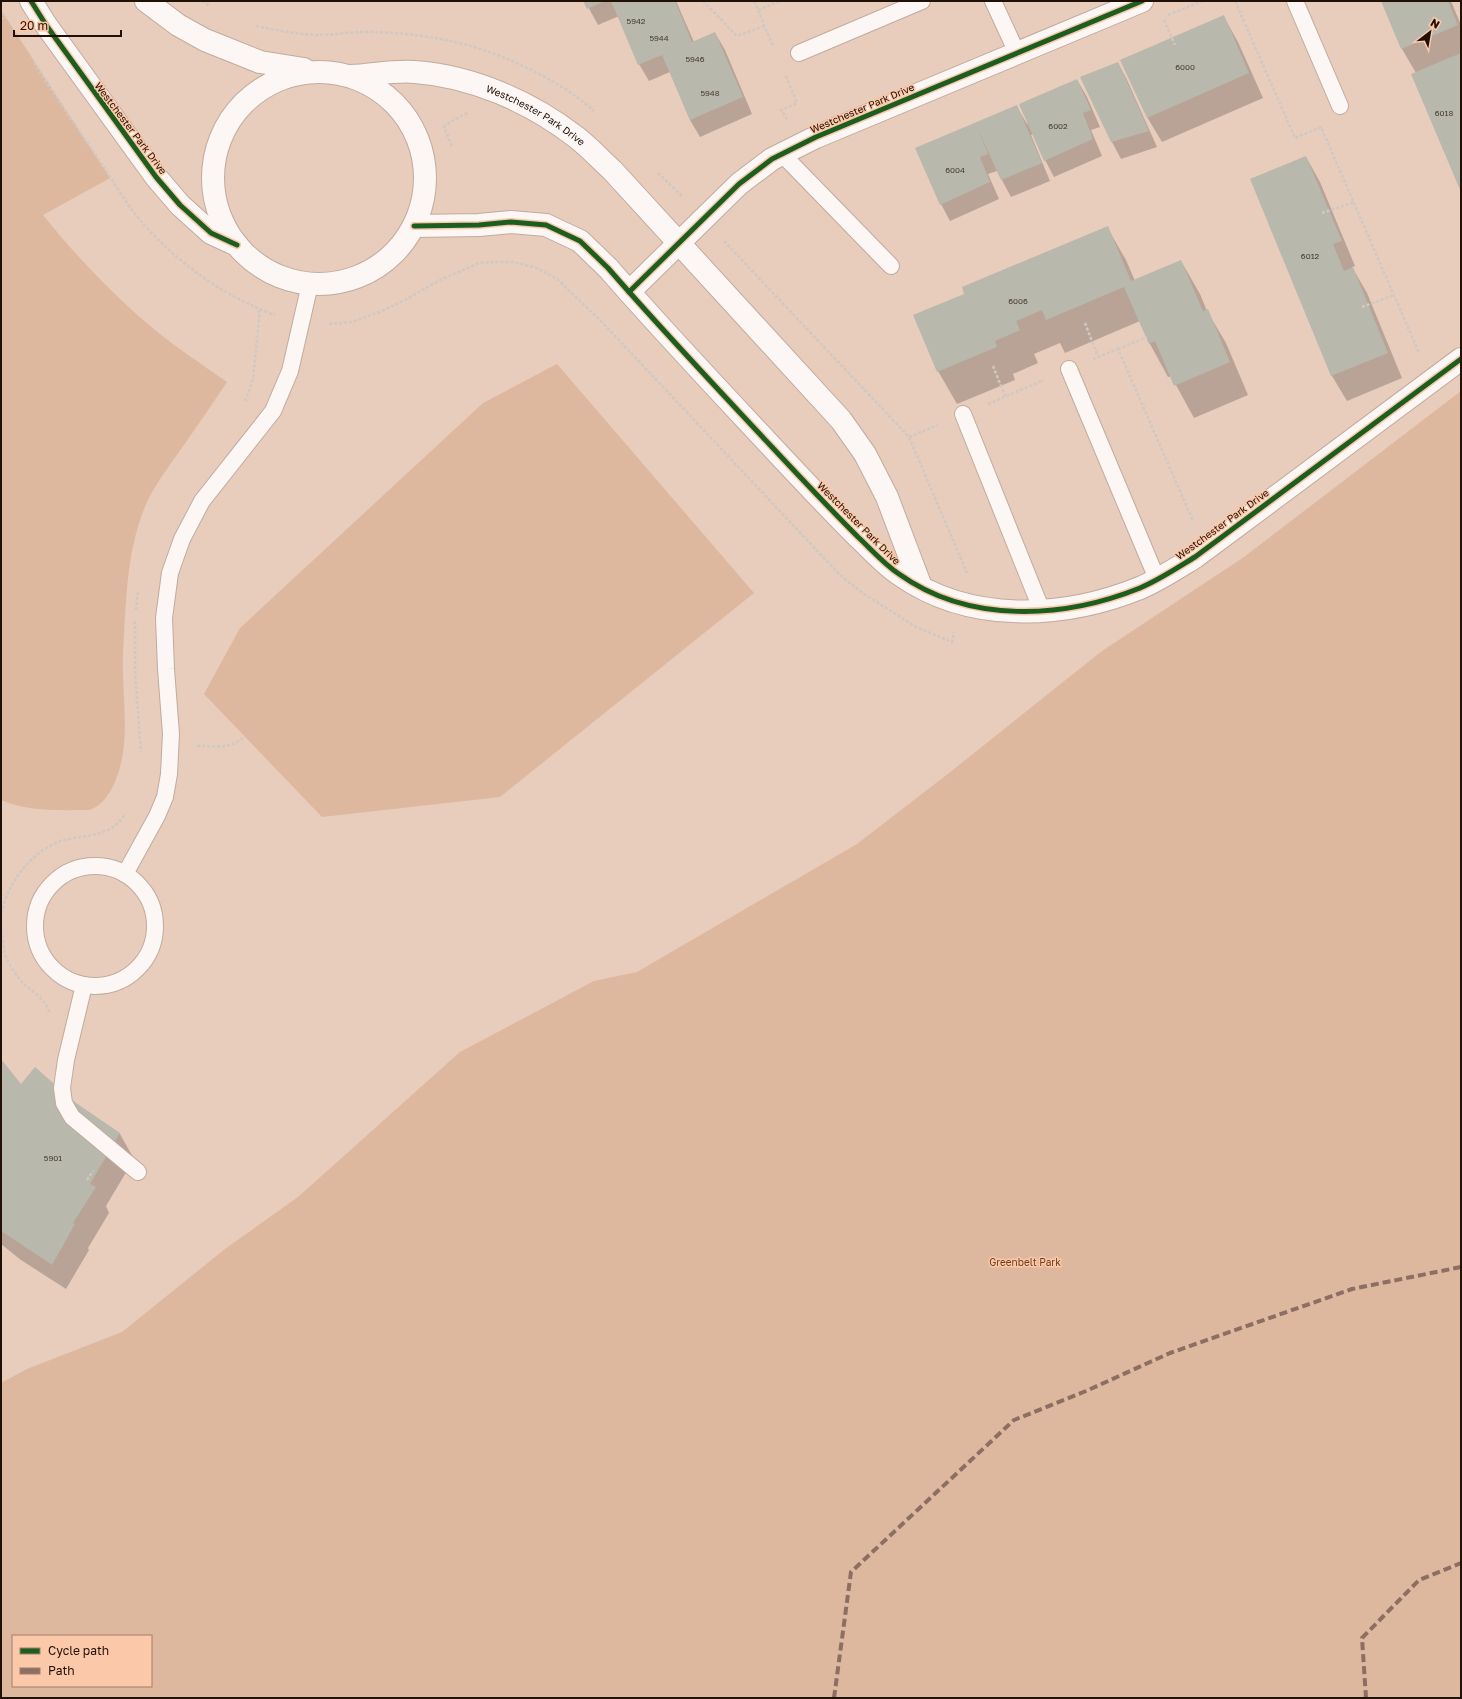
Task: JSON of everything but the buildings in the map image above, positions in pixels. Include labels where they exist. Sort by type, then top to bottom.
[{"type":"street","name":"Westchester Park Drive","points":[[31,1],[46,25],[156,177],[180,205],[211,233],[237,245]]},
{"type":"street","points":[[146,1],[178,25],[205,40],[254,60],[352,76],[374,88],[396,105],[414,132],[425,164],[425,184],[422,204],[414,226],[391,256],[374,269],[357,277],[334,283],[310,284],[285,278],[258,265],[237,245],[221,219],[214,195],[213,163],[224,128],[238,108],[255,92],[271,82],[288,76],[325,72]]},
{"type":"street","name":"Westchester Park Drive","points":[[629,292],[739,184],[772,159],[816,137],[1142,1]]},
{"type":"street","name":"Westchester Park Drive","points":[[352,76],[413,72],[447,75],[514,99],[543,115],[577,137],[612,170],[841,420],[865,454],[887,497],[922,587]]},
{"type":"street","name":"Westchester Park Drive","points":[[414,226],[479,226],[511,222],[546,225],[580,241],[608,268],[844,522],[899,574],[922,587],[960,604],[994,610],[1042,611],[1096,602],[1141,587],[1157,579],[1195,557],[1461,359]]},
{"type":"lane","points":[[799,53],[922,1]]},
{"type":"lane","points":[[993,1],[1017,53]]},
{"type":"lane","points":[[1295,1],[1340,106]]},
{"type":"lane","points":[[782,154],[891,266]]},
{"type":"lane","points":[[125,874],[157,816],[165,797],[169,774],[171,734],[164,618],[170,573],[182,539],[202,501],[273,411],[290,371],[300,322],[310,284]]},
{"type":"lane","points":[[1068,369],[1157,579]]},
{"type":"lane","points":[[963,414],[1042,611]]},
{"type":"lane","points":[[88,867],[107,867],[125,874],[141,888],[152,906],[155,927],[151,947],[141,966],[124,979],[105,986],[84,985],[66,979],[51,968],[40,952],[35,933],[35,914],[42,897],[54,882],[70,872],[88,867]]},
{"type":"lane","points":[[84,985],[66,1060],[62,1088],[64,1103],[72,1117],[138,1172]]},
{"type":"path","points":[[202,1],[215,9]]},
{"type":"path","points":[[703,1],[737,36],[765,26]]},
{"type":"path","points":[[754,1],[774,47]]},
{"type":"path","points":[[758,10],[780,1]]},
{"type":"path","points":[[1235,1],[1295,138],[1321,127],[1421,358]]},
{"type":"path","points":[[1,13],[5,20]]},
{"type":"path","points":[[1163,17],[1175,45]]},
{"type":"path","points":[[252,26],[290,33],[318,35],[372,32],[411,34],[446,40],[516,63],[585,102],[595,111]]},
{"type":"path","points":[[32,60],[118,190],[146,228],[190,269],[220,289],[252,307],[300,322],[336,324],[352,322],[404,301],[440,280],[479,263],[514,262],[537,268],[557,279],[600,320],[840,575],[864,594],[916,626],[952,642],[960,604],[967,582],[967,572],[909,438],[658,172]]},
{"type":"path","points":[[785,75],[797,103],[781,110],[788,121]]},
{"type":"path","points":[[682,198],[688,193]]},
{"type":"path","points":[[1322,213],[1354,202]]},
{"type":"path","points":[[1362,307],[1394,295]]},
{"type":"path","points":[[1085,323],[1098,357]]},
{"type":"path","points":[[909,438],[1068,369],[1147,337]]},
{"type":"path","points":[[1118,348],[1195,525]]},
{"type":"path","points":[[993,366],[1006,396]]},
{"type":"path","points":[[141,745],[141,758]]},
{"type":"path","points":[[49,1016],[49,1010],[44,1003],[22,982],[7,958],[1,918],[4,904],[18,877],[33,858],[58,842],[98,834],[113,828],[121,820],[127,810]]},
{"type":"path","points":[[87,1180],[95,1167]]},
{"type":"green space","points":[[1,10],[110,178],[43,215],[82,260],[140,317],[164,337],[227,382],[155,487],[147,502],[138,526],[130,562],[126,598],[123,653],[125,723],[122,757],[118,774],[111,790],[99,805],[89,810],[56,810],[22,807],[1,800]]},
{"type":"green space","points":[[557,364],[754,593],[500,797],[322,817],[204,694],[240,628],[483,403]]},
{"type":"green space","name":"Greenbelt Park","points":[[1461,391],[1461,1698],[1,1698],[1,1383],[27,1369],[122,1332],[225,1249],[298,1197],[460,1052],[594,981],[637,972],[857,844],[1102,651],[1244,557]]},
{"type":"marked path","points":[[834,1698],[851,1572],[1014,1420],[1086,1391],[1170,1353],[1352,1289],[1461,1267]]},
{"type":"marked path","points":[[1366,1698],[1362,1638],[1419,1580],[1461,1563]]},
{"type":"cycle path","points":[[31,1],[46,25],[156,177],[180,205],[211,233],[237,245]]},
{"type":"cycle path","points":[[629,292],[739,184],[772,159],[816,137],[1142,1]]},
{"type":"cycle path","points":[[414,226],[479,225],[511,222],[546,225],[580,241],[608,268],[668,336],[803,480],[883,561],[893,570],[926,590],[955,602],[986,609],[1017,611],[1048,610],[1080,606],[1140,588],[1168,574],[1195,557],[1461,359]]}]
